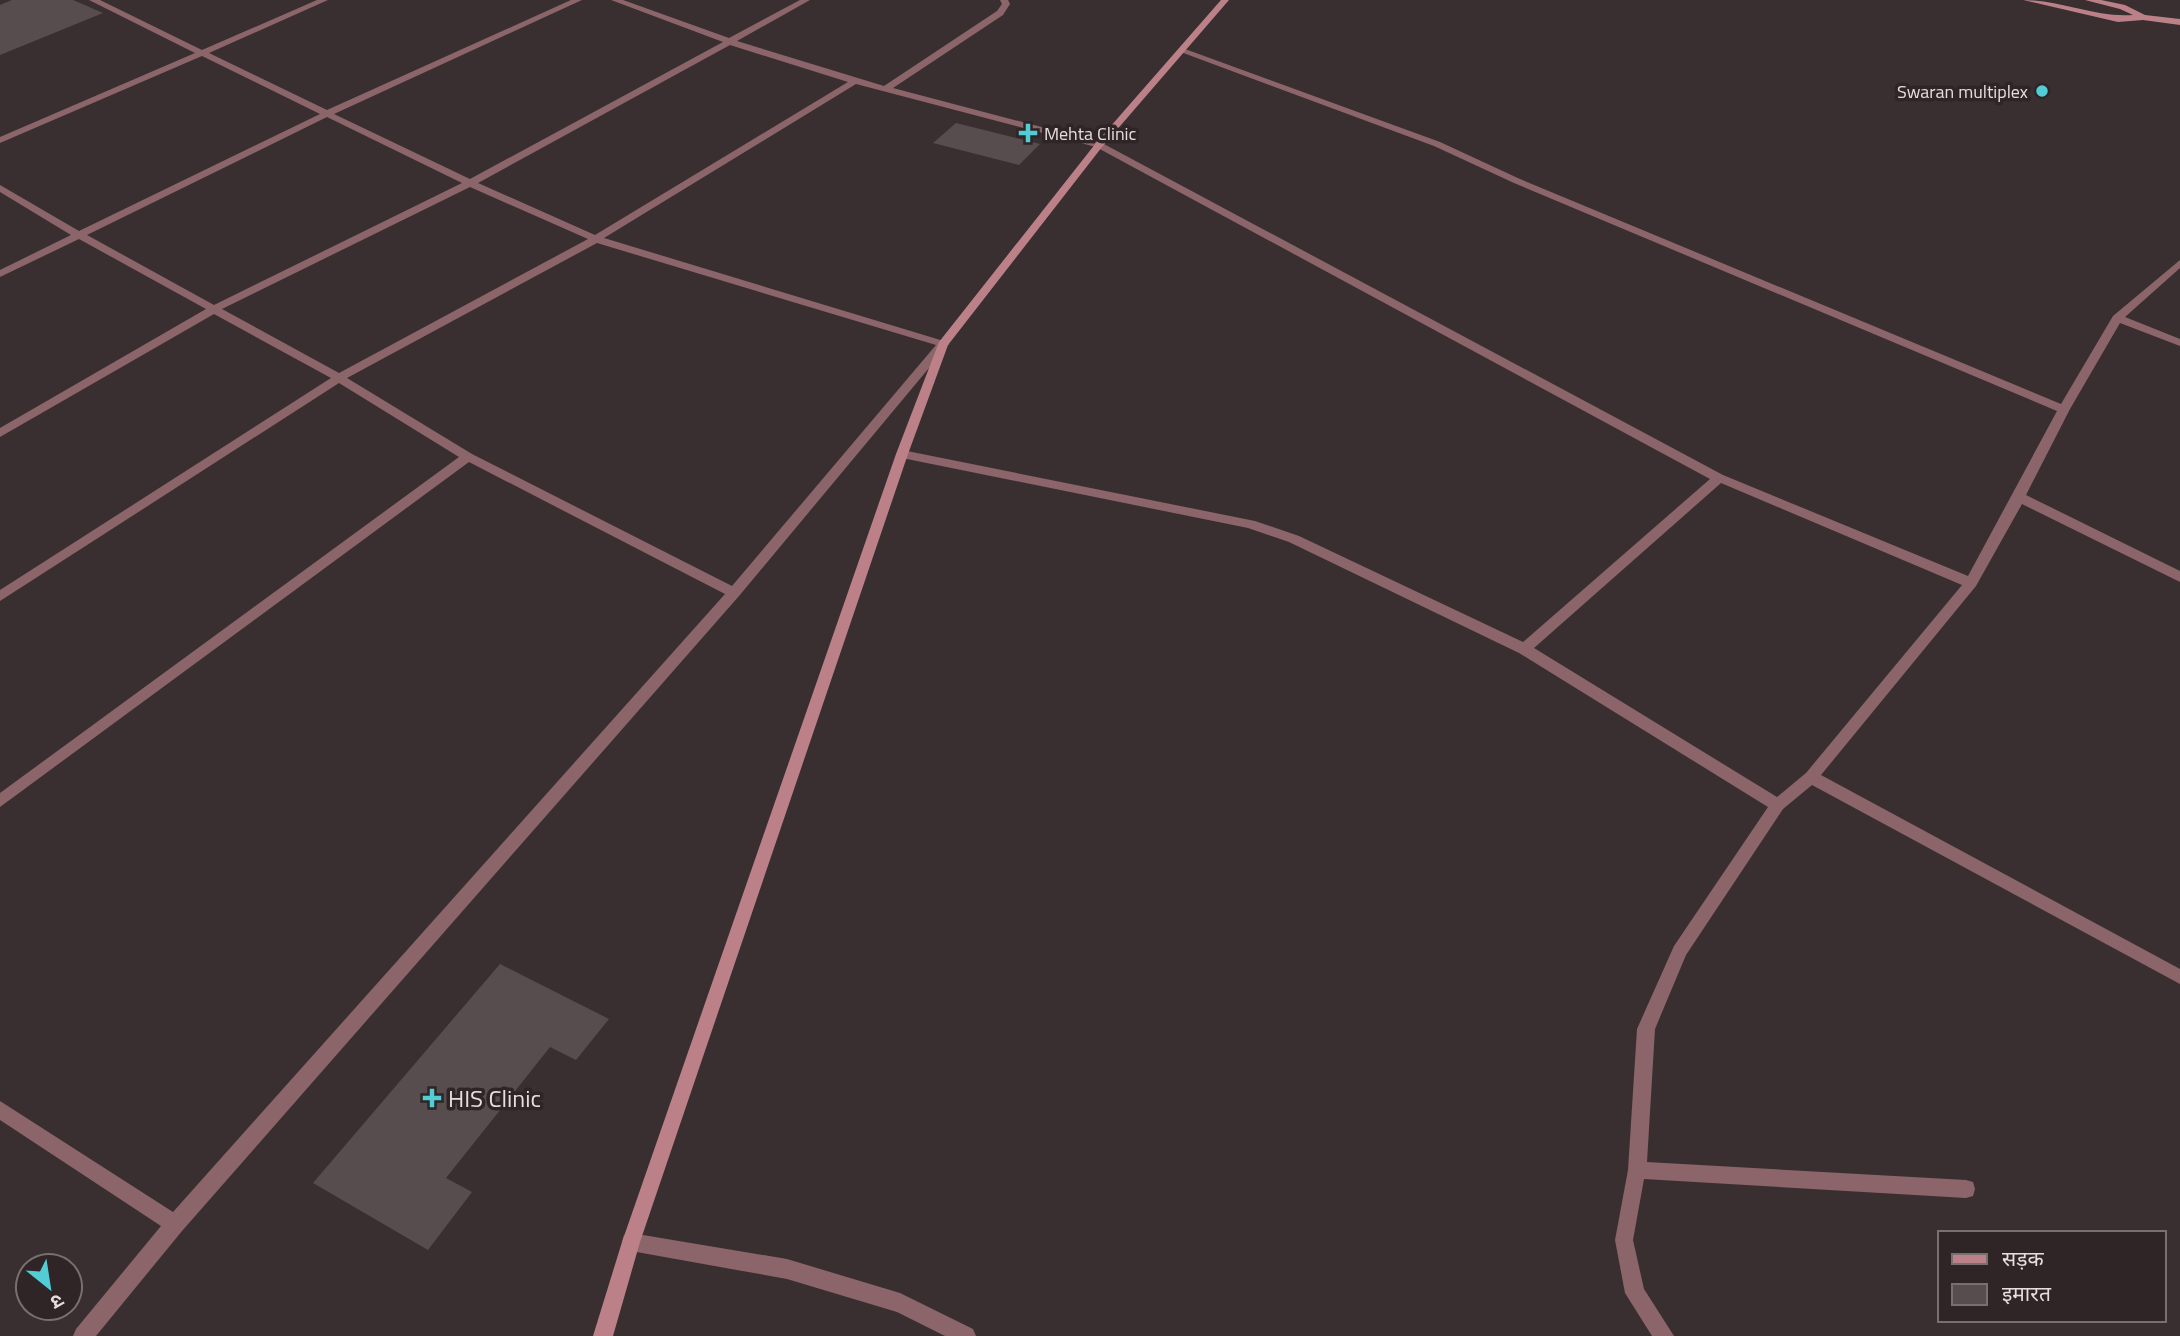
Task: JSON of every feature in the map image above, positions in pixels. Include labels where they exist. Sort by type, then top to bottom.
[{"type":"main road","points":[[603,1336],[631,1242],[902,454],[943,344],[1099,145],[1225,0]]},
{"type":"main road","points":[[2027,0],[2118,19],[2143,17],[2180,22]]},
{"type":"main road","points":[[2089,0],[2122,7],[2143,17]]},
{"type":"street","points":[[83,1336],[175,1224],[734,593],[943,344],[596,239],[470,183],[93,0]]},
{"type":"street","points":[[0,140],[324,0]]},
{"type":"street","points":[[0,274],[326,114],[578,0]]},
{"type":"street","points":[[615,0],[731,42],[855,81],[1099,145],[1719,478],[1971,583]]},
{"type":"street","points":[[0,433],[214,309],[470,183],[806,0]]},
{"type":"street","points":[[886,89],[1000,13],[1006,4],[1004,0]]},
{"type":"street","points":[[1182,51],[1437,144],[1517,181],[2064,409]]},
{"type":"street","points":[[0,596],[339,378],[596,239],[855,81]]},
{"type":"street","points":[[0,188],[80,236],[339,378],[468,457],[734,593]]},
{"type":"street","points":[[1664,1336],[1635,1293],[1624,1240],[1637,1170],[1646,1029],[1680,951],[1779,805],[1811,777],[1971,583],[2064,409],[2118,318],[2180,263]]},
{"type":"street","points":[[2118,318],[2180,343]]},
{"type":"street","points":[[902,454],[1250,524],[1294,539],[1347,562],[1524,649],[1779,805]]},
{"type":"street","points":[[0,801],[468,457]]},
{"type":"street","points":[[1524,649],[1719,478]]},
{"type":"street","points":[[2019,497],[2180,577]]},
{"type":"street","points":[[1811,777],[2180,977]]},
{"type":"street","points":[[0,1110],[175,1224]]},
{"type":"street","points":[[1637,1170],[1966,1189]]},
{"type":"street","points":[[631,1242],[787,1269],[900,1303],[966,1336]]},
{"type":"building","points":[[12,0],[73,0],[103,13],[0,55],[0,5]]},
{"type":"building","points":[[956,123],[1040,144],[1019,165],[933,143]]},
{"type":"building","points":[[500,964],[609,1019],[576,1060],[550,1047],[446,1178],[472,1192],[428,1250],[313,1183]]},
{"type":"place","name":"Swaran multiplex","points":[[2042,91]]},
{"type":"place","name":"Mehta Clinic","points":[[1028,133]]},
{"type":"place","name":"HIS Clinic","points":[[432,1098]]}]
